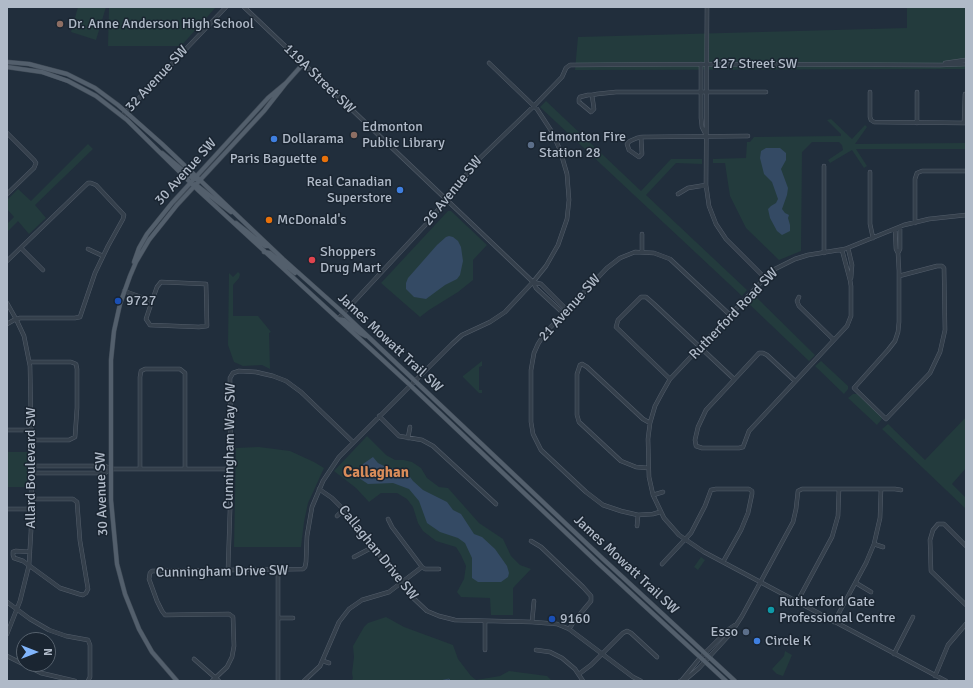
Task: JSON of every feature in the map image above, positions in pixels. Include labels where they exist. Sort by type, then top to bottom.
[{"type":"main road","name":"James Mowatt Trail SW","points":[[7,62],[29,64],[67,74],[95,88],[126,112],[196,182],[222,212],[264,252],[410,385],[726,681]]},
{"type":"main road","name":"30 Avenue SW","points":[[177,681],[152,652],[134,619],[125,594],[117,564],[112,524],[111,360],[112,343],[117,317],[124,291],[136,262],[150,240],[196,182],[268,106],[303,64]]},
{"type":"main road","name":"James Mowatt Trail SW","points":[[7,67],[42,72],[68,81],[96,96],[122,116],[157,150],[240,218],[735,681]]},
{"type":"main road","points":[[222,212],[265,246],[270,246]]},
{"type":"main road","points":[[264,252],[270,253],[310,283]]},
{"type":"main road","points":[[338,319],[344,320],[360,333],[369,338]]},
{"type":"street","name":"32 Avenue SW","points":[[122,116],[226,7]]},
{"type":"street","name":"119A Street SW","points":[[244,7],[533,282],[536,288],[564,314]]},
{"type":"street","points":[[707,7],[708,127],[706,136],[706,185],[709,206],[716,224],[731,245],[766,278]]},
{"type":"street","name":"127 Street SW","points":[[940,65],[949,62],[966,60]]},
{"type":"street","name":"Cunningham Drive SW","points":[[194,658],[215,680],[225,669],[232,657],[234,646],[233,617],[229,614],[165,615],[158,605],[149,576],[151,572],[300,570],[305,567],[308,525],[312,507],[319,489],[334,463],[414,380],[459,338],[498,317],[533,282],[546,266],[558,245],[567,219],[569,194],[567,174],[560,150],[552,132],[534,106],[489,63]]},
{"type":"street","points":[[701,64],[702,123],[706,136]]},
{"type":"street","name":"127 Street SW","points":[[570,66],[701,64],[966,64]]},
{"type":"street","name":"26 Avenue SW","points":[[338,319],[447,200],[479,159],[534,106],[562,77],[566,68],[570,66]]},
{"type":"street","points":[[592,95],[594,109],[591,112],[580,102],[579,99],[592,95],[616,92],[766,92]]},
{"type":"street","points":[[870,92],[871,120],[877,123],[965,123],[965,94]]},
{"type":"street","points":[[917,92],[917,123]]},
{"type":"street","points":[[7,133],[36,163],[34,168],[7,194]]},
{"type":"street","points":[[641,137],[642,154],[639,157],[629,150],[627,144],[630,141],[641,137],[748,136]]},
{"type":"street","points":[[824,166],[824,253]]},
{"type":"street","points":[[915,223],[915,179],[917,173],[922,171],[966,171]]},
{"type":"street","points":[[870,172],[870,224],[873,238]]},
{"type":"street","points":[[7,261],[87,184],[91,183],[96,185],[124,215],[91,283],[80,317],[16,319],[7,324]]},
{"type":"street","points":[[678,194],[688,188],[706,185]]},
{"type":"street","name":"Rutherford Road SW","points":[[946,681],[834,622],[685,540],[672,528],[660,512],[653,495],[650,486],[648,468],[648,440],[650,423],[658,399],[670,379],[775,269],[801,257],[848,248],[900,227],[943,217],[966,215]]},
{"type":"street","points":[[711,227],[716,224]]},
{"type":"street","points":[[898,253],[900,249],[900,227]]},
{"type":"street","points":[[895,229],[899,276],[899,322],[895,340],[854,388],[886,419],[926,377],[933,367],[940,352],[945,324],[945,272],[942,266],[928,268],[899,276]]},
{"type":"street","points":[[642,234],[642,252],[658,254],[673,262],[730,315]]},
{"type":"street","points":[[21,248],[43,270]]},
{"type":"street","points":[[796,381],[767,355],[762,352],[757,355],[703,414],[698,427],[696,445],[702,448],[743,447],[749,431],[796,381],[847,326],[850,321],[851,314],[850,280],[852,265],[848,248]]},
{"type":"street","points":[[88,249],[103,256]]},
{"type":"street","points":[[842,250],[850,280]]},
{"type":"street","name":"21 Avenue SW","points":[[638,514],[612,509],[591,497],[545,454],[539,446],[532,430],[531,422],[531,370],[534,353],[543,336],[613,262],[628,254],[642,252]]},
{"type":"street","points":[[161,282],[206,284],[207,326],[150,325],[146,319],[152,301],[157,287],[161,282]]},
{"type":"street","name":"119A Street SW","points":[[533,282],[541,284],[568,310]]},
{"type":"street","points":[[124,291],[152,301]]},
{"type":"street","points":[[670,379],[618,330],[616,325],[618,320],[638,298],[642,296],[654,304],[734,379]]},
{"type":"street","points":[[799,297],[797,301],[799,306],[834,340]]},
{"type":"street","name":"Allard Boulevard SW","points":[[7,303],[24,336],[30,362],[32,440],[32,499],[29,565],[17,610],[7,634]]},
{"type":"street","points":[[30,362],[71,362],[76,364],[77,368],[75,437],[69,440],[32,440]]},
{"type":"street","points":[[648,468],[631,466],[621,461],[580,424],[577,419],[577,372],[581,364],[587,366],[643,419],[650,423]]},
{"type":"street","points":[[140,469],[140,377],[141,371],[145,369],[180,369],[185,373],[185,469]]},
{"type":"street","name":"Cunningham Way SW","points":[[228,570],[230,378],[233,373],[237,371],[262,373],[286,381],[301,392],[353,442]]},
{"type":"street","points":[[379,416],[397,434],[408,438],[422,440],[433,446],[496,504]]},
{"type":"street","points":[[408,438],[410,427]]},
{"type":"street","points":[[7,430],[31,430]]},
{"type":"street","points":[[32,466],[105,466],[111,469],[230,469]]},
{"type":"street","points":[[32,473],[105,473],[111,469]]},
{"type":"street","name":"Callaghan Drive SW","points":[[319,489],[344,509],[418,603],[434,614],[455,620],[552,623],[569,629],[633,677],[641,681]]},
{"type":"street","points":[[662,564],[685,540],[693,529],[705,506],[710,491],[716,489],[747,489],[752,491],[752,496],[745,520],[723,562]]},
{"type":"street","points":[[681,680],[685,680],[705,662],[731,633],[737,624],[793,522],[798,491],[802,489],[901,490]]},
{"type":"street","points":[[797,602],[832,536],[838,516],[839,489]]},
{"type":"street","points":[[834,622],[856,583],[874,544],[880,518],[881,489]]},
{"type":"street","points":[[653,495],[663,492]]},
{"type":"street","points":[[30,552],[16,551],[13,553],[14,558],[29,565],[60,588],[83,595],[86,593],[87,588],[81,550],[77,502],[73,499],[32,499]]},
{"type":"street","points":[[7,509],[31,509]]},
{"type":"street","points":[[337,516],[344,509]]},
{"type":"street","points":[[637,526],[638,514],[653,514],[660,512]]},
{"type":"street","points":[[388,519],[392,527],[422,567],[425,569],[439,569]]},
{"type":"street","points":[[966,546],[942,523],[936,525],[931,536],[930,568],[933,574],[966,605]]},
{"type":"street","points":[[531,541],[541,547],[591,596],[591,601],[569,629]]},
{"type":"street","points":[[874,544],[883,547]]},
{"type":"street","points":[[354,557],[373,547]]},
{"type":"street","points":[[304,681],[316,671],[323,661],[339,622],[349,609],[362,600],[389,592],[422,567]]},
{"type":"street","points":[[278,570],[278,681]]},
{"type":"street","points":[[856,583],[871,592]]},
{"type":"street","points":[[532,622],[534,601]]},
{"type":"street","points":[[7,602],[34,622],[49,630],[66,636],[88,640],[90,645],[90,677],[88,681]]},
{"type":"street","points":[[894,654],[914,617]]},
{"type":"street","points":[[278,618],[293,618]]},
{"type":"street","points":[[484,650],[485,621]]},
{"type":"street","points":[[681,680],[700,658],[729,629],[737,624]]},
{"type":"street","points":[[935,676],[948,645],[966,624]]},
{"type":"street","points":[[579,674],[591,665],[623,633],[628,631],[657,657]]},
{"type":"street","points":[[536,650],[546,651],[558,655],[569,663],[583,681]]},
{"type":"street","points":[[321,652],[326,654]]},
{"type":"street","points":[[7,656],[41,673],[75,681]]},
{"type":"street","points":[[323,661],[329,664]]},
{"type":"green space","points":[[78,7],[106,7],[96,40],[71,32]]},
{"type":"green space","points":[[109,7],[216,7],[181,46],[108,46]]},
{"type":"green space","points":[[907,7],[966,7],[966,69],[575,70],[578,37],[907,28]]},
{"type":"green space","points":[[546,101],[641,191],[671,159],[702,159],[702,164],[676,163],[646,195],[747,290],[742,296],[540,107]]},
{"type":"green space","points":[[831,119],[852,139],[865,125],[867,127],[855,144],[966,143],[966,149],[856,149],[867,166],[864,168],[852,150],[830,163],[828,160],[843,150],[842,145],[839,142],[812,142],[802,152],[801,251],[779,260],[746,228],[730,196],[725,163],[713,163],[713,159],[746,158],[747,142],[750,142],[754,137],[841,136],[841,134],[827,120]]},
{"type":"green space","points":[[88,144],[93,149],[35,205],[46,218],[29,234],[18,221],[7,232],[7,224],[14,217],[7,209],[7,200],[18,189],[31,201]]},
{"type":"green space","points":[[448,211],[451,211],[487,245],[473,260],[473,280],[458,292],[420,317],[381,283]]},
{"type":"green space","points":[[238,272],[240,274],[239,278],[233,285],[233,316],[258,316],[271,332],[269,333],[270,369],[262,365],[243,366],[234,362],[228,345],[229,273],[233,277]]},
{"type":"green space","points":[[755,296],[815,355],[809,361],[748,303]]},
{"type":"green space","points":[[482,361],[482,366],[479,367],[479,390],[482,390],[482,393],[479,393],[463,376]]},
{"type":"green space","points":[[821,361],[848,386],[848,389],[844,394],[815,366]]},
{"type":"green space","points":[[853,394],[857,394],[880,415],[882,419],[877,425],[848,398]]},
{"type":"green space","points":[[966,417],[966,468],[952,484],[966,498],[966,509],[882,429],[888,424],[925,460]]},
{"type":"green space","points":[[367,436],[386,455],[395,460],[412,462],[421,468],[427,478],[439,487],[448,488],[479,523],[503,539],[511,556],[520,565],[531,569],[513,588],[513,615],[491,615],[490,598],[461,597],[457,592],[464,579],[466,566],[461,555],[456,547],[436,541],[423,531],[418,523],[413,507],[407,499],[397,493],[381,493],[369,502],[356,488],[334,471]]},
{"type":"green space","points":[[259,447],[290,451],[324,468],[308,503],[301,547],[234,547],[236,448]]},
{"type":"green space","points":[[7,452],[27,452],[27,487],[7,487]]},
{"type":"green space","points":[[701,557],[705,560],[698,570],[694,567]]},
{"type":"green space","points":[[386,617],[404,627],[453,645],[458,659],[476,680],[500,676],[509,671],[547,676],[552,681],[349,681],[353,679],[353,646],[368,623]]},
{"type":"green space","points":[[785,651],[792,655],[783,676],[777,674],[772,669],[784,656]]},
{"type":"water","points":[[766,148],[780,148],[786,153],[786,160],[781,169],[788,188],[782,209],[789,215],[790,231],[782,235],[777,231],[770,218],[768,209],[776,203],[778,199],[772,182],[764,174],[760,158],[761,151]]},
{"type":"water","points":[[449,236],[458,241],[461,247],[463,261],[460,275],[457,279],[445,285],[426,299],[414,297],[406,289],[408,278],[437,245]]},
{"type":"water","points":[[373,457],[378,463],[388,468],[398,468],[407,473],[423,490],[447,502],[453,510],[461,514],[474,534],[482,537],[495,549],[507,566],[509,573],[508,577],[501,582],[478,582],[472,578],[472,558],[465,543],[458,538],[440,532],[427,523],[419,501],[409,489],[393,483],[368,484],[359,478],[360,470],[363,464]]},
{"type":"waterway","points":[[440,681],[449,679],[451,681]]},
{"type":"place","name":"Dr. Anne Anderson High School","points":[[60,24]]},
{"type":"place","name":"Edmonton Public Library","points":[[354,135]]},
{"type":"place","name":"Dollarama","points":[[274,139]]},
{"type":"place","name":"Edmonton Fire Station 28","points":[[531,145]]},
{"type":"place","name":"Paris Baguette","points":[[325,159]]},
{"type":"place","name":"Real Canadian Superstore","points":[[400,190]]},
{"type":"place","name":"McDonald's","points":[[269,220]]},
{"type":"place","name":"Shoppers Drug Mart","points":[[312,260]]},
{"type":"place","name":"9727","points":[[118,301]]},
{"type":"place","name":"Rutherford Gate Professional Centre","points":[[771,610]]},
{"type":"place","name":"9160","points":[[552,619]]},
{"type":"place","name":"Esso","points":[[746,632]]},
{"type":"place","name":"Circle K","points":[[757,641]]},
{"type":"district","name":"Callaghan","points":[[376,473]]}]
